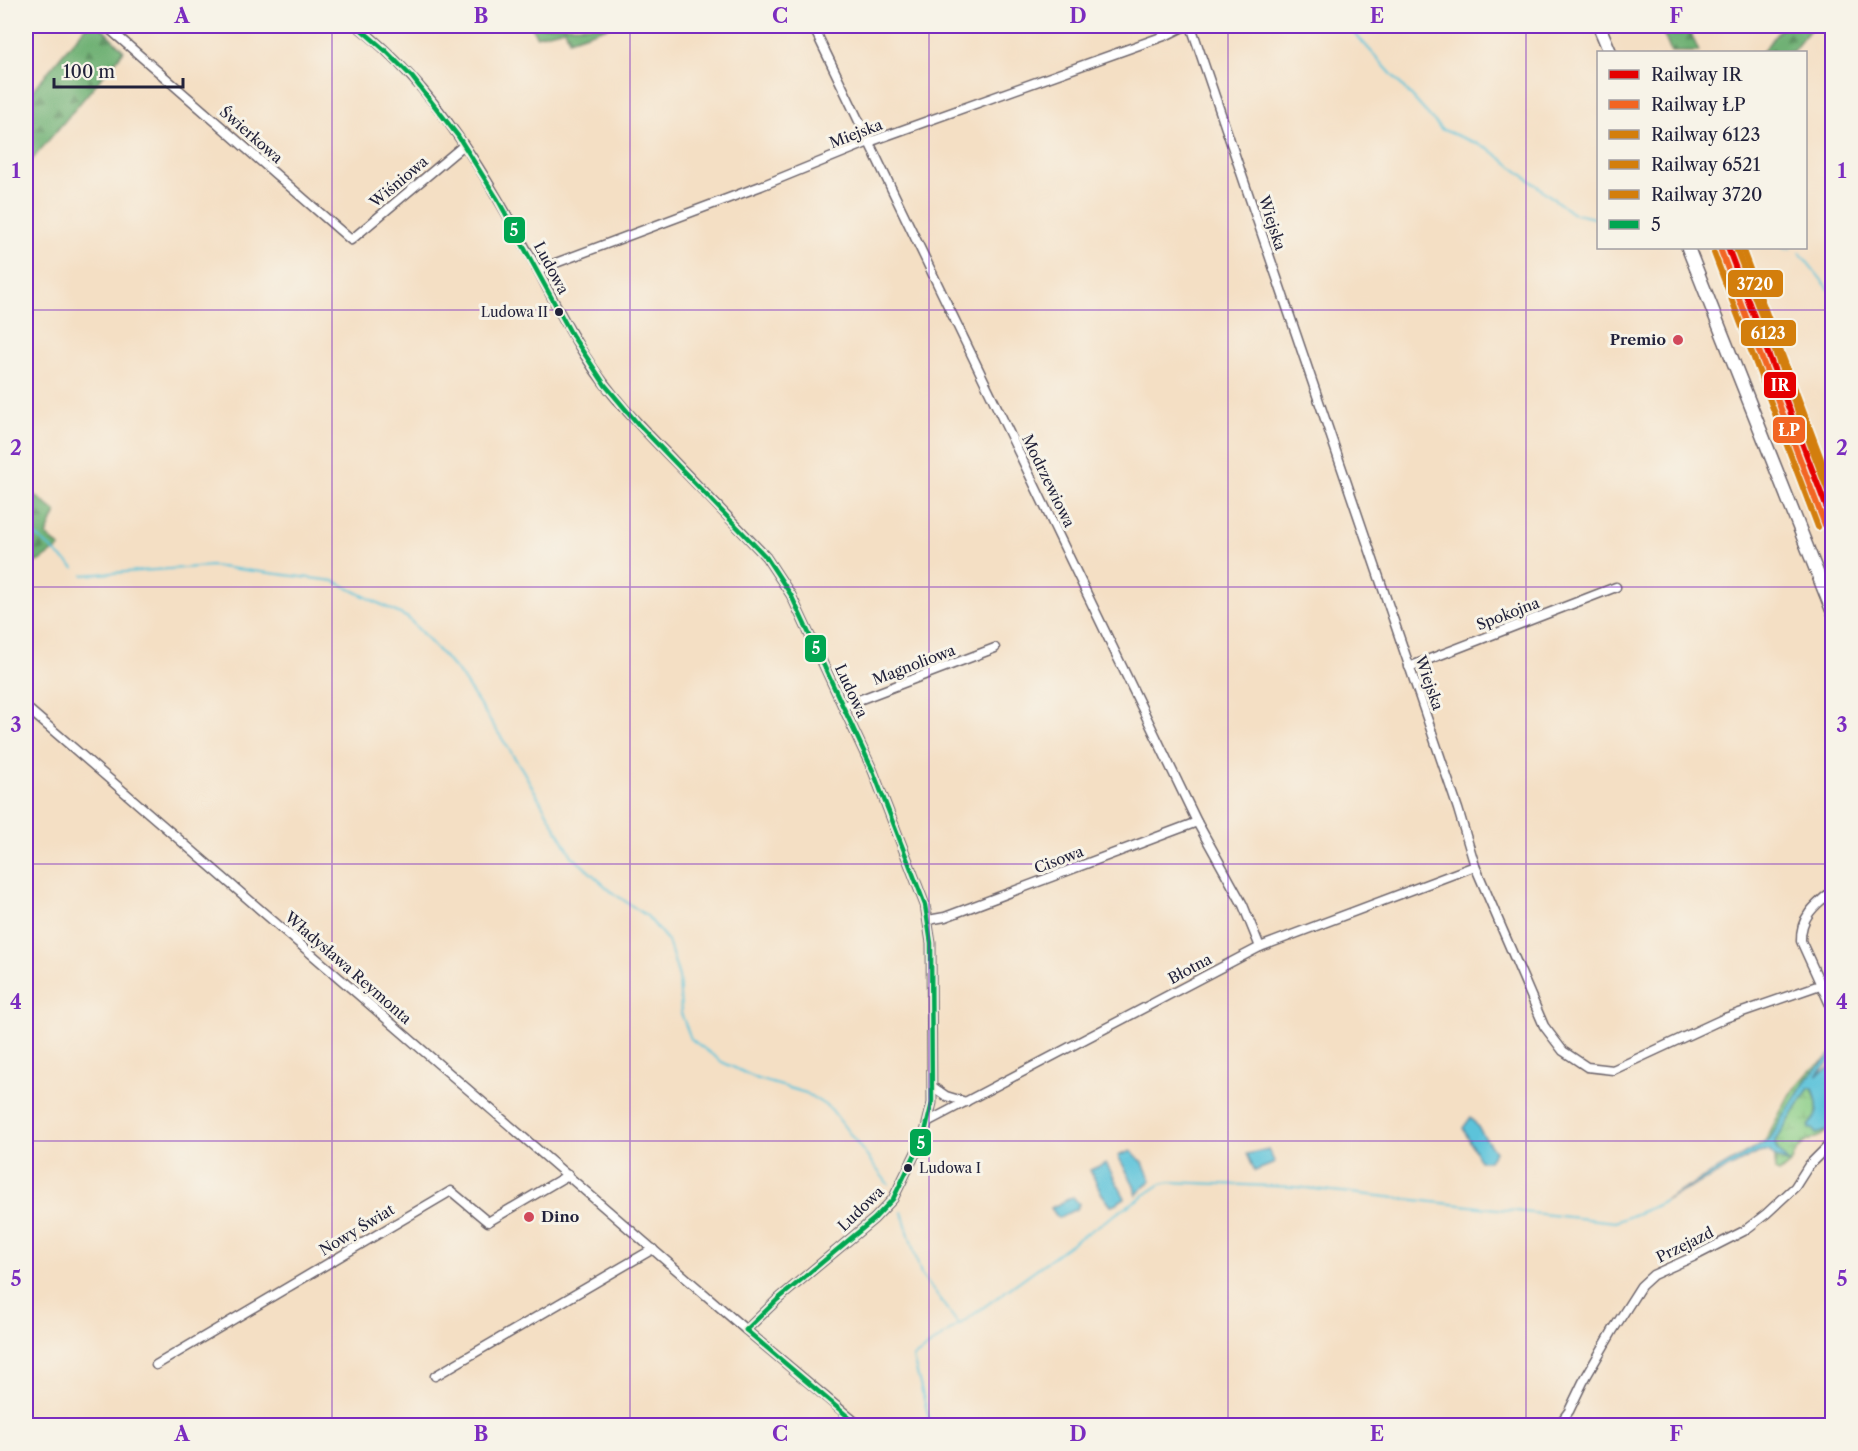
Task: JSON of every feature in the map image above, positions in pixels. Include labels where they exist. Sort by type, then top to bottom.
[{"type":"main road","points":[[1599,26],[1610,51]]},
{"type":"main road","points":[[1688,249],[1833,610]]},
{"type":"street","name":"Świerkowa","points":[[106,26],[351,240]]},
{"type":"street","name":"Ludowa","points":[[357,26],[388,50],[408,72],[464,145],[579,346],[607,387],[647,433],[765,556],[779,575],[791,595],[873,771],[914,872],[928,920],[931,943],[933,1087],[929,1121],[924,1136],[902,1185],[889,1204],[874,1220],[777,1300],[746,1330]]},
{"type":"street","name":"Modrzewiowa","points":[[813,26],[1197,822],[1243,905],[1260,947]]},
{"type":"street","name":"Miejska","points":[[537,270],[761,186],[869,142],[1167,35],[1185,26]]},
{"type":"street","name":"Wiejska","points":[[1191,26],[1476,866],[1544,1026],[1563,1051],[1587,1067],[1613,1070],[1725,1018],[1820,985]]},
{"type":"street","name":"Wiśniowa","points":[[351,240],[464,145]]},
{"type":"street","name":"Spokojna","points":[[1409,667],[1616,587]]},
{"type":"street","name":"Magnoliowa","points":[[843,706],[994,648]]},
{"type":"street","name":"Władysława Reymonta","points":[[26,707],[746,1330],[860,1425]]},
{"type":"street","name":"Cisowa","points":[[928,920],[945,917],[1197,822]]},
{"type":"street","name":"Błotna","points":[[929,1121],[1260,947],[1476,866]]},
{"type":"street","points":[[1833,891],[1811,910],[1804,918],[1800,928],[1801,941],[1833,1009]]},
{"type":"street","points":[[933,1087],[946,1096],[966,1102]]},
{"type":"street","name":"Przejazd","points":[[1558,1425],[1569,1411],[1588,1373],[1641,1286],[1653,1275],[1744,1231],[1795,1187],[1809,1165],[1833,1142]]},
{"type":"street","name":"Nowy Świat","points":[[156,1365],[451,1191],[488,1222],[568,1175]]},
{"type":"street","points":[[435,1376],[653,1249]]},
{"type":"green space","points":[[86,26],[100,26],[124,51],[26,167],[26,98]]},
{"type":"green space","points":[[611,26],[569,40],[565,29],[536,36],[532,27]]},
{"type":"green space","points":[[1660,26],[1688,26],[1699,51],[1671,51]]},
{"type":"green space","points":[[1783,26],[1813,26],[1793,51],[1763,51]]},
{"type":"green space","points":[[31,492],[56,512],[46,535],[60,547],[40,561],[26,564],[26,496]]},
{"type":"green space","points":[[1832,1054],[1807,1079],[1769,1140],[1763,1145],[1790,1094],[1810,1071]]},
{"type":"green space","points":[[1809,1088],[1812,1088],[1816,1098],[1817,1112],[1809,1125],[1813,1129],[1828,1130],[1804,1143],[1792,1162],[1779,1173],[1775,1171],[1775,1157],[1786,1161],[1777,1150],[1776,1141]]},
{"type":"water","points":[[1832,1053],[1832,1059],[1816,1076],[1832,1066],[1832,1124],[1828,1130],[1816,1134],[1813,1129],[1809,1129],[1817,1108],[1813,1088],[1809,1088],[1776,1141],[1777,1150],[1789,1163],[1775,1157],[1769,1151],[1762,1151],[1664,1201],[1769,1140],[1807,1079]]},
{"type":"water","points":[[1471,1117],[1495,1152],[1489,1161],[1480,1161],[1463,1128]]},
{"type":"water","points":[[1268,1149],[1275,1163],[1255,1171],[1247,1154]]},
{"type":"water","points":[[1131,1151],[1143,1163],[1151,1180],[1136,1195],[1134,1185],[1118,1156]]},
{"type":"water","points":[[1106,1163],[1125,1198],[1111,1206],[1090,1170]]},
{"type":"water","points":[[1073,1197],[1079,1204],[1076,1209],[1058,1218],[1051,1208]]},
{"type":"waterway","points":[[1350,28],[1441,129],[1488,148],[1572,213],[1597,219]]},
{"type":"waterway","points":[[1800,253],[1832,293]]},
{"type":"waterway","points":[[26,527],[74,568]]},
{"type":"waterway","points":[[83,575],[212,566],[334,581],[408,618],[459,673],[522,769],[572,856],[613,893],[647,916],[668,941],[679,977],[681,1013],[691,1039],[722,1062],[758,1079],[806,1093],[831,1109],[888,1184]]},
{"type":"waterway","points":[[902,1212],[921,1274],[959,1325],[1075,1241],[1161,1184],[1170,1182],[1296,1187],[1615,1222],[1665,1201]]},
{"type":"waterway","points":[[931,1426],[913,1358],[958,1325]]},
{"type":"rail line","name":"IR","points":[[1728,249],[1832,522]]},
{"type":"rail line","name":"6123","points":[[1736,249],[1832,502]]},
{"type":"rail line","name":"3720","points":[[1742,249],[1832,488]]},
{"type":"rail line","name":"ŁP","points":[[1721,251],[1825,525]]},
{"type":"rail line","name":"6521","points":[[1714,253],[1818,527]]},
{"type":"transit line","name":"5","points":[[357,26],[412,77],[458,136],[498,200],[572,335],[605,385],[638,424],[766,557],[791,595],[873,771],[925,905],[931,943],[932,1103],[924,1136],[893,1199],[874,1219],[777,1300],[746,1330]]},
{"type":"transit line","name":"5","points":[[746,1330],[859,1426]]},
{"type":"place","name":"Ludowa II","points":[[559,312]]},
{"type":"place","name":"Premio","points":[[1678,340]]},
{"type":"place","name":"Ludowa I","points":[[908,1168]]},
{"type":"place","name":"Dino","points":[[529,1217]]}]
